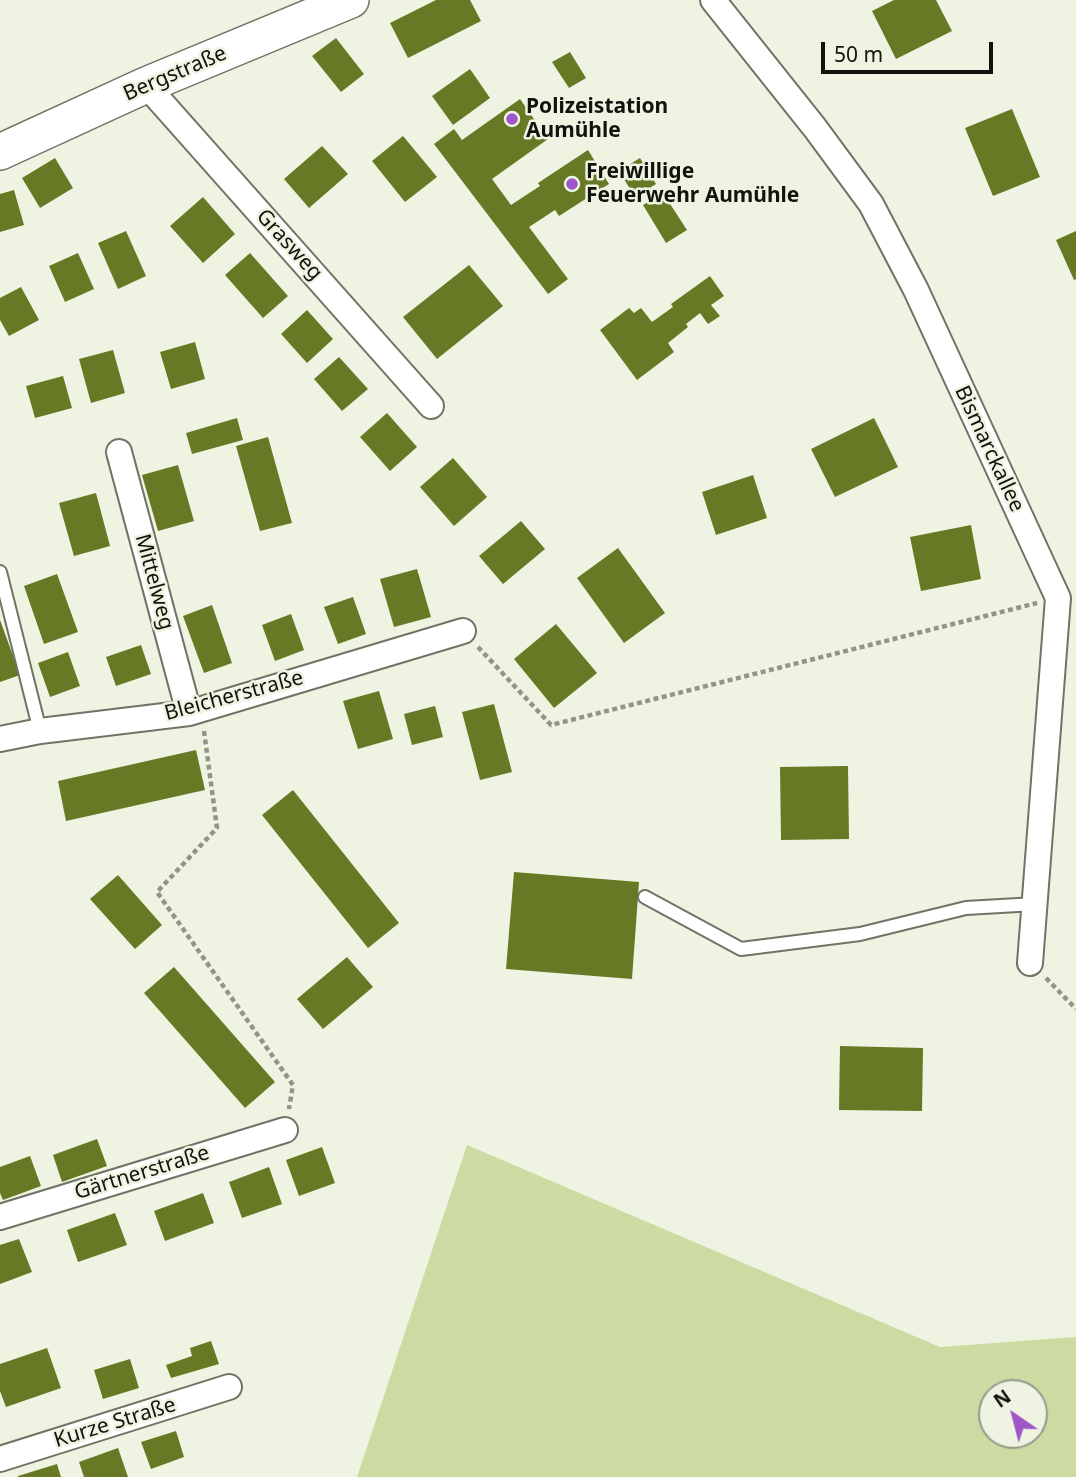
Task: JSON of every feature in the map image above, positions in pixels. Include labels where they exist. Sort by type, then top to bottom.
[{"type":"street","name":"Bergstraße","points":[[0,152],[146,85],[351,0]]},
{"type":"street","name":"Bismarckallee","points":[[713,0],[815,128],[871,204],[916,290],[1067,603],[1030,963]]},
{"type":"street","name":"Grasweg","points":[[146,85],[431,406]]},
{"type":"street","name":"Mittelweg","points":[[119,452],[195,711]]},
{"type":"street","name":"Bleicherstraße","points":[[0,739],[40,731],[195,711],[463,631]]},
{"type":"street","name":"Gärtnerstraße","points":[[0,1217],[285,1130]]},
{"type":"street","name":"Kurze Straße","points":[[0,1459],[229,1387]]},
{"type":"lane","points":[[0,572],[40,731]]},
{"type":"lane","points":[[645,897],[741,949],[860,934],[967,908],[1035,904]]},
{"type":"path","points":[[463,631],[551,725],[1067,603]]},
{"type":"path","points":[[195,711],[217,828],[157,892],[293,1085],[285,1130]]},
{"type":"path","points":[[1030,963],[1076,1009]]},
{"type":"green space","points":[[467,1145],[940,1347],[1076,1337],[1076,1477],[357,1477]]},
{"type":"building","points":[[436,0],[470,0],[481,21],[408,58],[390,23]]},
{"type":"building","points":[[894,0],[936,0],[952,31],[896,59],[872,11]]},
{"type":"building","points":[[336,38],[364,74],[341,92],[312,56]]},
{"type":"building","points":[[570,52],[586,78],[569,88],[552,62]]},
{"type":"building","points":[[470,69],[490,98],[453,125],[432,96]]},
{"type":"building","points":[[520,99],[548,139],[492,179],[511,205],[540,186],[538,183],[588,150],[609,184],[559,216],[555,210],[529,227],[568,279],[548,294],[434,144],[454,129],[462,140]]},
{"type":"building","points":[[1012,109],[1040,177],[993,196],[965,128]]},
{"type":"building","points":[[403,136],[437,177],[405,202],[372,161]]},
{"type":"building","points":[[322,146],[348,174],[309,208],[284,179]]},
{"type":"building","points":[[55,158],[73,188],[40,208],[22,178]]},
{"type":"building","points":[[640,158],[656,184],[635,197],[619,171]]},
{"type":"building","points":[[14,190],[24,225],[0,232],[0,194]]},
{"type":"building","points":[[663,193],[687,230],[666,243],[643,205]]},
{"type":"building","points":[[203,197],[235,234],[203,263],[170,226]]},
{"type":"building","points":[[126,231],[146,276],[118,289],[98,243]]},
{"type":"building","points":[[1076,231],[1076,279],[1074,280],[1056,240]]},
{"type":"building","points":[[78,253],[94,289],[65,302],[49,266]]},
{"type":"building","points":[[250,253],[288,296],[263,318],[225,275]]},
{"type":"building","points":[[469,265],[503,306],[437,359],[403,317]]},
{"type":"building","points":[[710,276],[724,296],[711,305],[720,316],[708,324],[700,313],[668,343],[674,352],[637,380],[600,330],[629,308],[634,313],[641,308],[652,322],[673,307],[671,304]]},
{"type":"building","points":[[21,287],[39,320],[9,336],[0,320],[0,298]]},
{"type":"building","points":[[307,310],[333,339],[307,363],[281,334]]},
{"type":"building","points":[[195,342],[205,379],[171,389],[160,352]]},
{"type":"building","points":[[113,350],[125,393],[91,403],[79,359]]},
{"type":"building","points":[[339,357],[368,389],[342,411],[314,379]]},
{"type":"building","points":[[63,376],[72,408],[35,418],[26,386]]},
{"type":"building","points":[[387,413],[417,447],[390,471],[360,437]]},
{"type":"building","points":[[237,418],[243,440],[192,454],[186,433]]},
{"type":"building","points":[[874,418],[898,467],[835,497],[811,449]]},
{"type":"building","points":[[268,437],[292,523],[260,531],[236,446]]},
{"type":"building","points":[[453,458],[487,497],[454,526],[420,487]]},
{"type":"building","points":[[178,465],[194,521],[158,531],[142,475]]},
{"type":"building","points":[[753,475],[767,518],[716,535],[702,492]]},
{"type":"building","points":[[96,493],[110,546],[74,556],[59,503]]},
{"type":"building","points":[[521,521],[545,549],[503,584],[479,556]]},
{"type":"building","points":[[971,525],[981,579],[921,591],[910,537]]},
{"type":"building","points":[[618,548],[665,613],[624,643],[577,578]]},
{"type":"building","points":[[417,569],[431,617],[394,627],[380,579]]},
{"type":"building","points":[[57,574],[78,632],[44,644],[24,586]]},
{"type":"building","points":[[353,597],[366,634],[338,644],[324,607]]},
{"type":"building","points":[[212,605],[232,663],[204,673],[183,616]]},
{"type":"building","points":[[291,614],[304,650],[275,661],[262,625]]},
{"type":"building","points":[[0,620],[20,675],[0,682]]},
{"type":"building","points":[[556,624],[597,673],[554,708],[514,659]]},
{"type":"building","points":[[141,645],[151,674],[116,686],[106,657]]},
{"type":"building","points":[[68,652],[80,686],[50,697],[38,663]]},
{"type":"building","points":[[379,691],[393,739],[358,749],[343,701]]},
{"type":"building","points":[[494,704],[512,772],[480,780],[462,712]]},
{"type":"building","points":[[435,706],[443,737],[412,745],[404,714]]},
{"type":"building","points":[[196,750],[205,790],[66,821],[58,781]]},
{"type":"building","points":[[848,766],[849,839],[781,840],[780,767]]},
{"type":"building","points":[[293,790],[399,923],[368,948],[262,815]]},
{"type":"building","points":[[514,872],[639,882],[632,979],[506,969]]},
{"type":"building","points":[[118,875],[162,925],[135,949],[90,899]]},
{"type":"building","points":[[347,957],[373,987],[323,1029],[297,999]]},
{"type":"building","points":[[174,967],[275,1082],[245,1108],[144,993]]},
{"type":"building","points":[[840,1046],[923,1048],[922,1111],[839,1110]]},
{"type":"building","points":[[97,1139],[107,1166],[62,1182],[53,1155]]},
{"type":"building","points":[[322,1147],[335,1183],[299,1196],[286,1160]]},
{"type":"building","points":[[30,1156],[41,1186],[3,1200],[0,1193],[0,1167]]},
{"type":"building","points":[[269,1167],[282,1204],[242,1218],[229,1182]]},
{"type":"building","points":[[203,1193],[214,1223],[165,1241],[154,1211]]},
{"type":"building","points":[[115,1213],[127,1245],[78,1262],[67,1230]]},
{"type":"building","points":[[19,1239],[32,1272],[0,1284],[0,1245]]},
{"type":"building","points":[[211,1341],[219,1364],[171,1378],[166,1365],[192,1356],[190,1348]]},
{"type":"building","points":[[47,1348],[61,1388],[6,1407],[0,1391],[0,1364]]},
{"type":"building","points":[[130,1359],[139,1388],[103,1399],[94,1370]]},
{"type":"building","points":[[176,1431],[184,1457],[151,1469],[141,1442]]},
{"type":"building","points":[[118,1448],[128,1477],[84,1477],[79,1462]]},
{"type":"building","points":[[57,1464],[61,1477],[18,1477],[18,1476]]},
{"type":"place","name":"Polizeistation Aumühle","points":[[512,119]]},
{"type":"place","name":"Freiwillige Feuerwehr Aumühle","points":[[572,184]]}]
